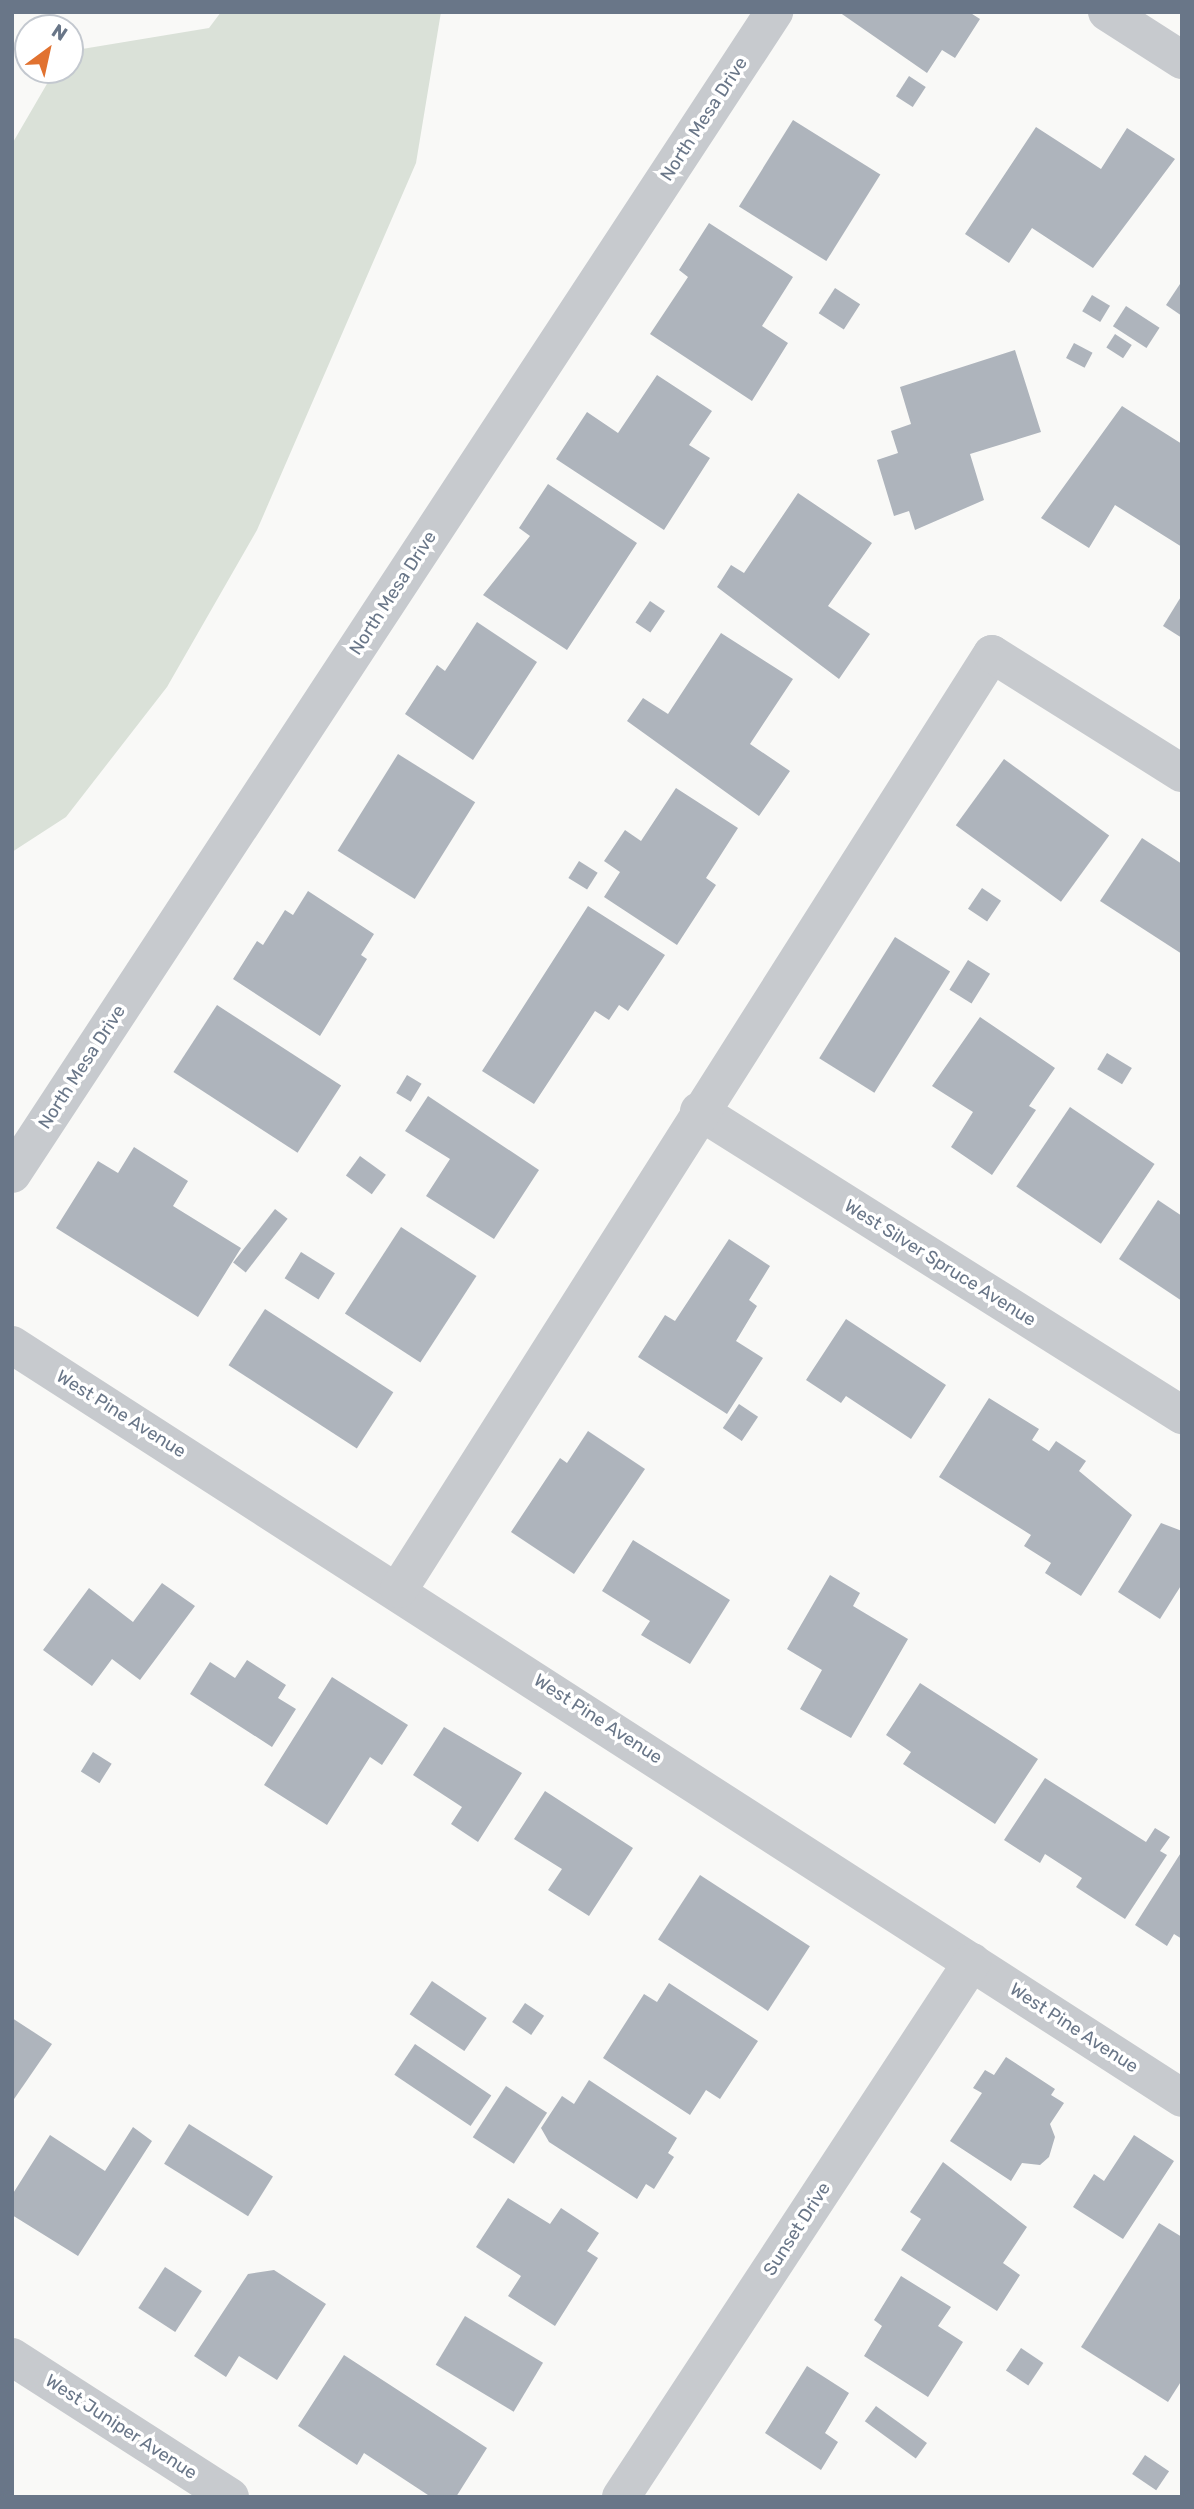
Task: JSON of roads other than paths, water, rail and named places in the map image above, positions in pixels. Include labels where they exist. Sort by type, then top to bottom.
[{"type":"street","name":"North Mesa Drive","points":[[12,1174],[774,12]]},
{"type":"street","points":[[1107,12],[1182,60]]},
{"type":"street","points":[[399,1589],[699,1111],[992,654],[1182,774]]},
{"type":"street","name":"West Silver Spruce Avenue","points":[[699,1111],[1182,1415]]},
{"type":"street","name":"West Pine Avenue","points":[[12,1345],[399,1589],[1182,2098]]},
{"type":"street","name":"Sunset Drive","points":[[621,2497],[972,1962]]},
{"type":"street","name":"West Juniper Avenue","points":[[12,2357],[230,2497]]}]
